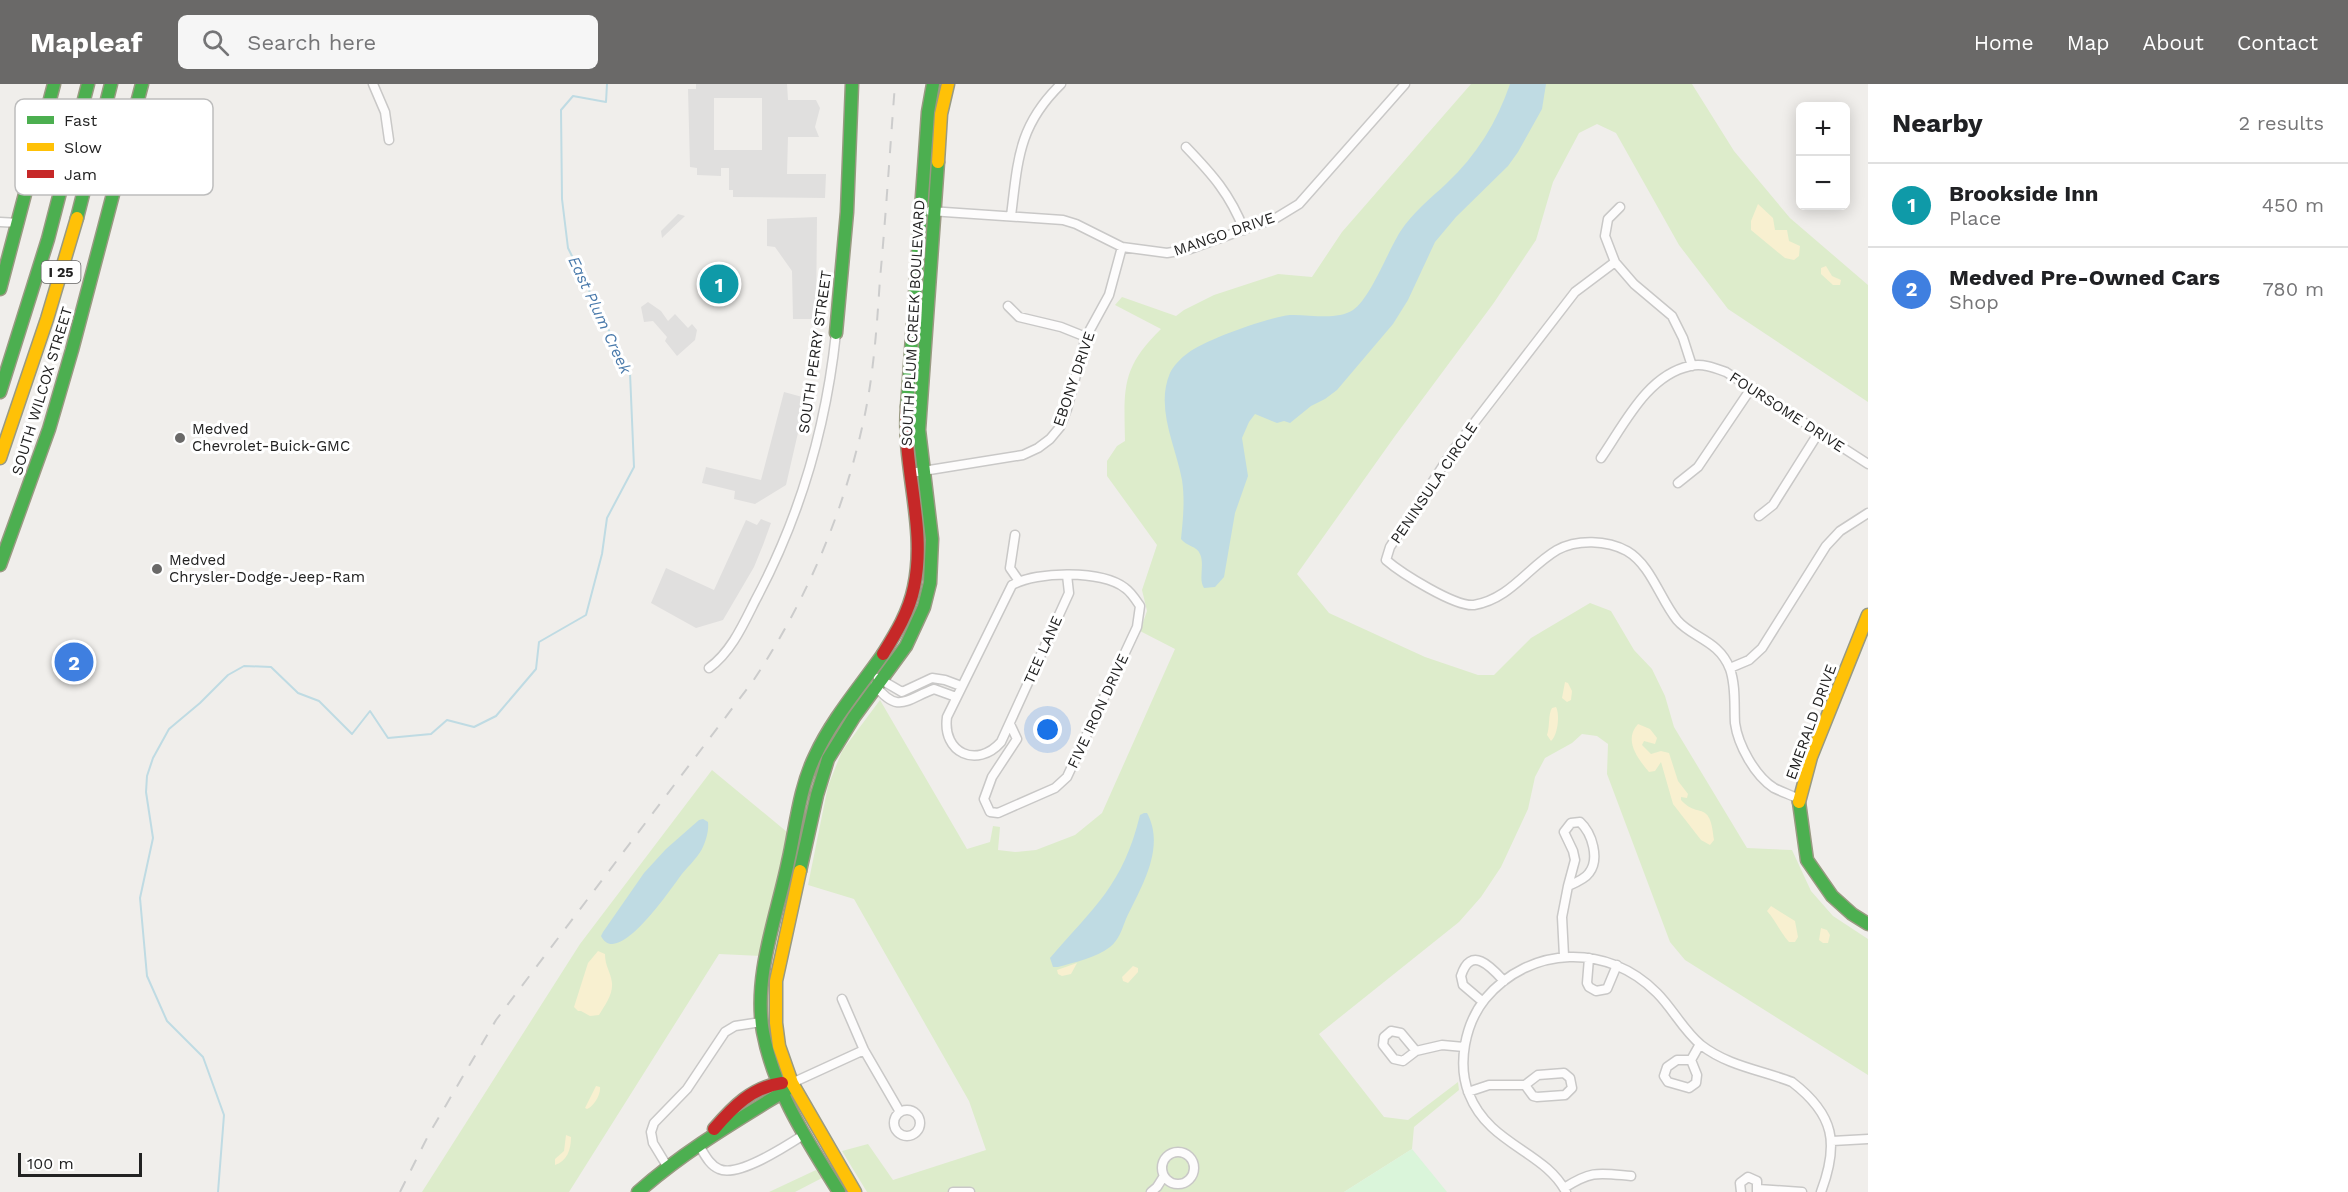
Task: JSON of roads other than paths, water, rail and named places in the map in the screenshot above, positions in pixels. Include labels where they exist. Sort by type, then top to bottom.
[{"type":"main road","points":[[50,99],[54,84]]},
{"type":"main road","name":"I 25","points":[[85,99],[88,84]]},
{"type":"main road","name":"I 25","points":[[107,99],[111,84]]},
{"type":"main road","name":"SOUTH WILCOX STREET","points":[[138,99],[142,84]]},
{"type":"main road","name":"SOUTH PERRY STREET","points":[[836,333],[845,244],[852,84]]},
{"type":"main road","name":"SOUTH PLUM CREEK BOULEVARD","points":[[839,1192],[779,1089],[766,1053],[761,1022],[761,991],[764,968],[807,776],[825,736],[897,632],[914,588],[918,560],[918,535],[905,447],[906,409],[927,112],[933,84]]},
{"type":"main road","name":"SOUTH PLUM CREEK BOULEVARD","points":[[855,1192],[792,1083],[777,1035],[775,992],[822,774],[837,744],[914,631],[928,592],[933,561],[933,540],[922,471],[920,410],[942,114],[948,84]]},
{"type":"main road","points":[[0,289],[26,195]]},
{"type":"main road","name":"I 25","points":[[0,392],[37,277],[60,195]]},
{"type":"main road","name":"I 25","points":[[0,458],[57,284],[82,195]]},
{"type":"main road","name":"SOUTH WILCOX STREET","points":[[0,565],[49,429],[113,195]]},
{"type":"main road","name":"EMERALD DRIVE","points":[[1868,615],[1812,757],[1799,799],[1807,861],[1832,896],[1852,914],[1868,924]]},
{"type":"main road","points":[[638,1192],[667,1166],[698,1144],[741,1100],[792,1083]]},
{"type":"street","points":[[373,84],[385,112],[389,140]]},
{"type":"street","points":[[1011,216],[1019,151],[1032,118],[1061,84]]},
{"type":"street","name":"MANGO DRIVE","points":[[920,211],[1063,220],[1122,247],[1167,253],[1190,249],[1276,218],[1299,204],[1405,84]]},
{"type":"street","points":[[1186,147],[1226,192],[1244,230]]},
{"type":"street","points":[[1601,458],[1647,393],[1661,379],[1692,366],[1683,338],[1672,316],[1634,284],[1615,262],[1605,236],[1608,219],[1620,207]]},
{"type":"street","points":[[0,222],[19,223]]},
{"type":"street","name":"EBONY DRIVE","points":[[908,473],[1023,455],[1050,439],[1060,427],[1067,409],[1086,337],[1109,295],[1122,247]]},
{"type":"street","name":"PENINSULA CIRCLE","points":[[1615,262],[1575,292],[1454,448],[1390,547],[1386,560],[1444,597],[1472,605],[1504,594],[1557,550],[1586,542],[1608,543],[1628,552],[1645,569],[1678,622],[1708,641],[1730,668],[1735,692],[1736,725],[1743,749],[1763,779],[1774,788],[1799,799]]},
{"type":"street","points":[[1008,306],[1019,317],[1061,327],[1086,337]]},
{"type":"street","name":"SOUTH PERRY STREET","points":[[709,668],[727,651],[747,617],[793,521],[821,428],[836,333]]},
{"type":"street","name":"FOURSOME DRIVE","points":[[1692,366],[1708,366],[1726,372],[1868,464]]},
{"type":"street","points":[[1678,483],[1698,467],[1752,387]]},
{"type":"street","points":[[1759,516],[1773,505],[1820,432]]},
{"type":"street","points":[[1730,668],[1749,660],[1762,648],[1826,546],[1840,531],[1868,513]]},
{"type":"street","points":[[1015,535],[1010,568],[1019,581]]},
{"type":"street","points":[[869,674],[880,684],[890,700],[901,703],[934,690],[956,697],[1012,585],[1037,576],[1067,575]]},
{"type":"street","name":"FIVE IRON DRIVE","points":[[1010,724],[1017,739],[992,777],[984,799],[990,812],[998,813],[1055,788],[1067,777],[1137,627],[1140,606],[1126,588],[1105,578],[1067,575]]},
{"type":"street","name":"TEE LANE","points":[[956,697],[945,728],[951,745],[962,753],[977,756],[993,752],[1010,724],[1069,593],[1067,575]]},
{"type":"street","points":[[880,684],[902,692],[932,678],[961,686]]},
{"type":"street","points":[[1564,956],[1562,917],[1568,886],[1575,860],[1564,832],[1571,823],[1580,822],[1586,829],[1593,847],[1594,863],[1587,875],[1568,886]]},
{"type":"street","points":[[1631,1176],[1597,1172],[1580,1178],[1565,1190],[1539,1163],[1489,1126],[1468,1092],[1464,1047],[1474,1016],[1483,1002],[1504,981],[1543,961],[1564,956],[1590,958],[1617,965],[1632,973],[1657,992],[1700,1044],[1740,1066],[1792,1082],[1817,1105],[1828,1126],[1832,1141],[1832,1156],[1821,1192]]},
{"type":"street","points":[[1590,958],[1587,983],[1596,991],[1606,989],[1617,965]]},
{"type":"street","points":[[1483,1002],[1467,990],[1461,981],[1462,971],[1468,964],[1477,960],[1486,962],[1504,981]]},
{"type":"street","points":[[842,999],[864,1050],[900,1112]]},
{"type":"street","points":[[667,1166],[653,1143],[651,1132],[654,1123],[687,1089],[725,1032],[735,1026],[761,1022]]},
{"type":"street","points":[[1691,1060],[1700,1044]]},
{"type":"street","points":[[1416,1051],[1434,1046],[1464,1047]]},
{"type":"street","points":[[792,1083],[864,1050]]},
{"type":"street","points":[[1468,1092],[1489,1085],[1525,1085],[1538,1075],[1564,1073],[1570,1078],[1572,1088],[1565,1095],[1537,1097],[1525,1085]]},
{"type":"street","points":[[698,1144],[711,1164],[719,1170],[729,1172],[741,1169],[805,1134]]},
{"type":"street","points":[[1832,1141],[1868,1139]]},
{"type":"street","points":[[1170,1192],[1178,1184],[1189,1180],[1194,1170],[1193,1162],[1185,1154],[1177,1152],[1167,1157],[1162,1168],[1164,1176],[1178,1184]]},
{"type":"street","points":[[1151,1192],[1164,1176]]},
{"type":"street","points":[[1741,1192],[1740,1183],[1748,1177],[1757,1181],[1757,1190],[1802,1192]]},
{"type":"street","points":[[953,1192],[969,1192]]},
{"type":"water","points":[[1510,84],[1546,84],[1542,109],[1508,166],[1456,217],[1435,242],[1408,300],[1393,324],[1337,390],[1311,406],[1290,423],[1284,421],[1277,423],[1255,414],[1249,422],[1242,438],[1248,476],[1235,513],[1224,577],[1215,587],[1204,588],[1200,554],[1181,539],[1183,487],[1168,427],[1165,400],[1170,373],[1183,357],[1196,348],[1253,324],[1290,315],[1331,316],[1353,310],[1366,296],[1395,240],[1410,218],[1458,173],[1476,150],[1499,112]]},
{"type":"water","points":[[1147,813],[1152,826],[1153,853],[1144,881],[1118,938],[1110,947],[1098,954],[1053,967],[1050,958],[1093,909],[1116,878],[1133,839],[1140,815]]},
{"type":"water","points":[[703,819],[708,822],[708,832],[697,857],[643,924],[619,943],[609,943],[601,936],[603,932],[644,873],[666,849]]},
{"type":"waterway","name":"East Plum Creek","points":[[218,1192],[224,1115],[203,1057],[167,1021],[147,976],[140,898],[153,838],[146,792],[147,776],[153,758],[169,729],[228,675],[244,666],[271,667],[298,693],[319,701],[352,734],[370,711],[388,738],[431,734],[447,720],[474,727],[496,716],[536,669],[539,642],[586,615],[602,554],[607,518],[634,467],[630,373],[568,248],[562,199],[561,110],[573,96],[606,102],[607,84]]},
{"type":"railway","points":[[400,1192],[429,1134],[496,1020],[753,681],[790,619],[822,553],[847,485],[868,397],[876,330],[895,84]]},
{"type":"place","name":"Brookside Inn","points":[[719,284]]},
{"type":"place","name":"Medved Chevrolet-Buick-GMC","points":[[180,438]]},
{"type":"place","name":"Medved Chrysler-Dodge-Jeep-Ram","points":[[157,569]]},
{"type":"place","name":"Medved Pre-Owned Cars","points":[[74,662]]}]
